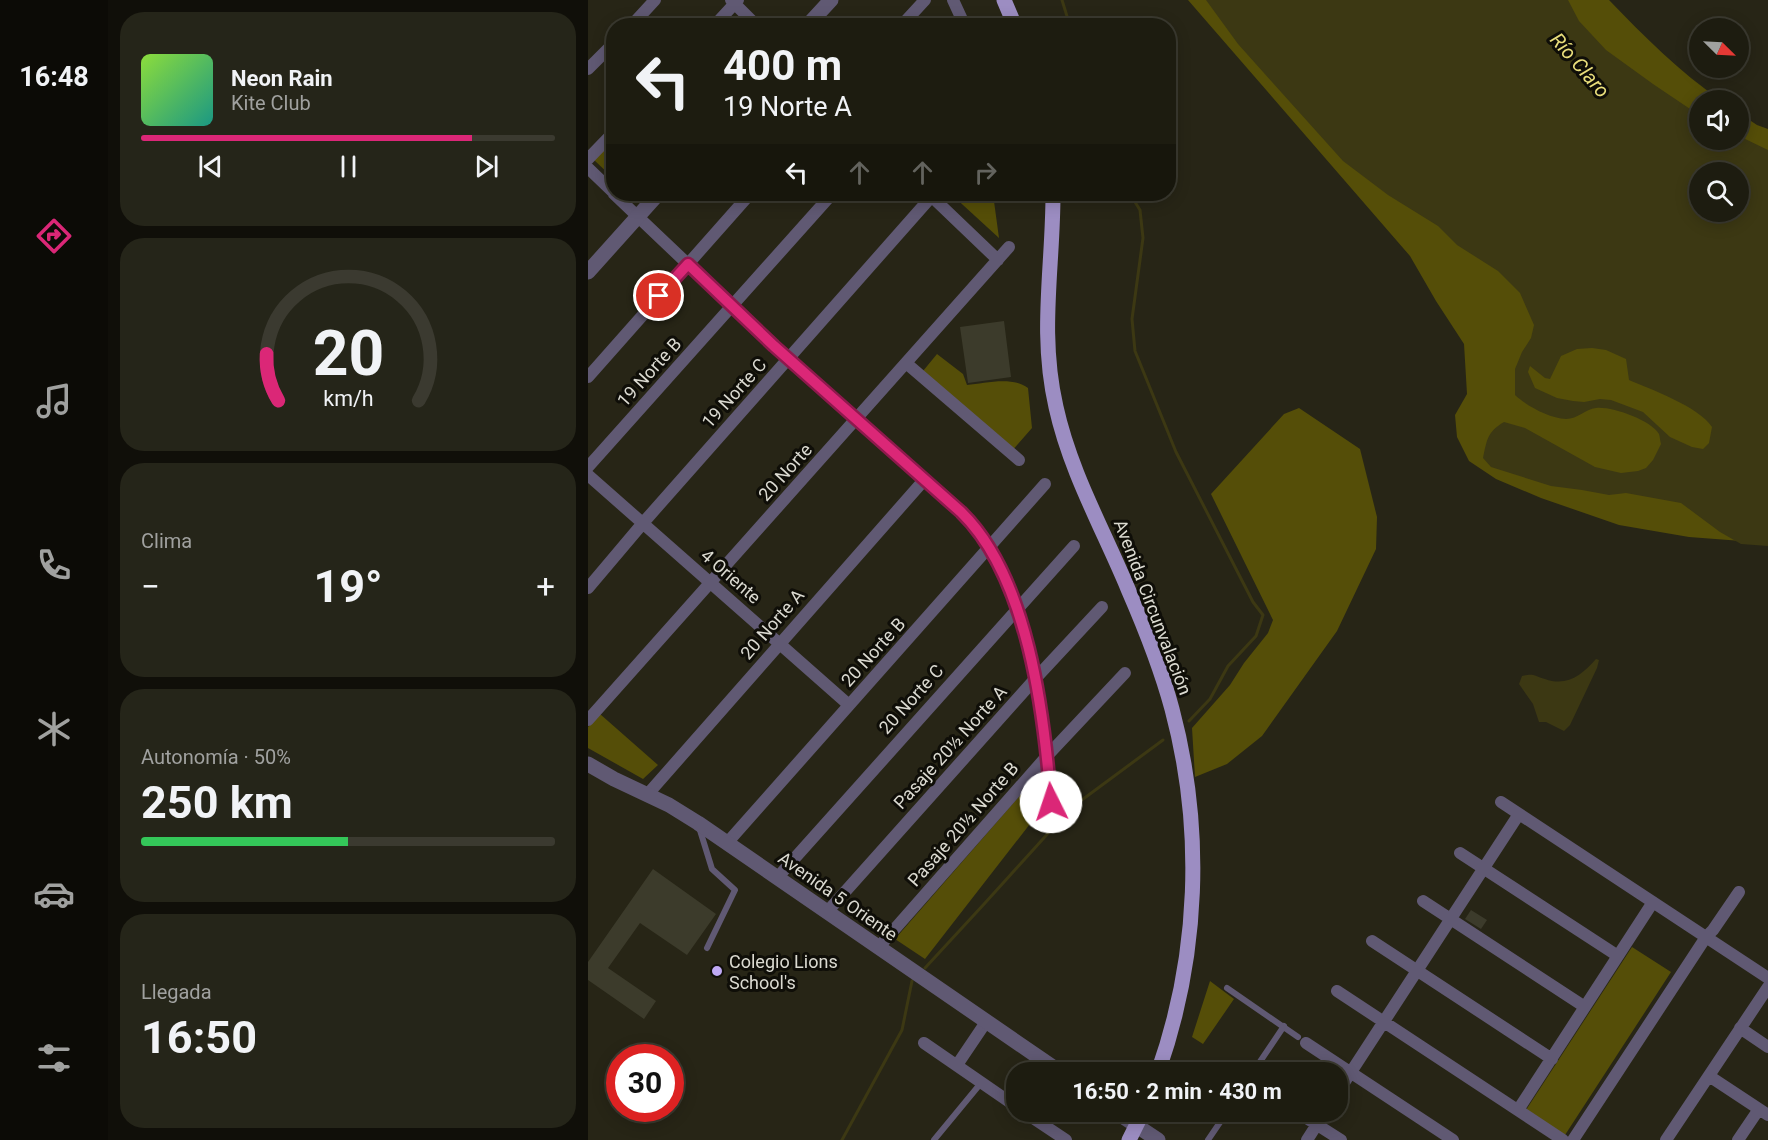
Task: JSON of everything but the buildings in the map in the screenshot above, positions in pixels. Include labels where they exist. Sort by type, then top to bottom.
[{"type":"main road","points":[[1004,0],[1012,18]]},
{"type":"main road","name":"Avenida Circunvalación","points":[[1053,201],[1047,331],[1049,364],[1056,406],[1073,462],[1157,662],[1172,707],[1188,785],[1193,865],[1190,935],[1176,1013],[1161,1062]]},
{"type":"main road","points":[[1129,1140],[1138,1122]]},
{"type":"street","points":[[638,18],[655,0]]},
{"type":"street","points":[[814,18],[831,0]]},
{"type":"street","points":[[908,18],[925,0]]},
{"type":"street","points":[[953,0],[961,18]]},
{"type":"street","points":[[720,18],[734,1],[750,18]]},
{"type":"street","points":[[588,69],[606,51]]},
{"type":"street","points":[[588,159],[606,140]]},
{"type":"street","points":[[588,168],[606,185]]},
{"type":"street","points":[[622,201],[789,359],[972,522],[990,547],[1008,585],[1027,645],[1035,679],[1047,756],[1051,802]]},
{"type":"street","points":[[588,272],[652,201]]},
{"type":"street","points":[[588,377],[744,201]]},
{"type":"street","name":"19 Norte B","points":[[588,467],[826,201]]},
{"type":"street","name":"19 Norte C","points":[[588,588],[926,201]]},
{"type":"street","points":[[937,201],[998,260]]},
{"type":"street","name":"20 Norte","points":[[588,720],[1009,248]]},
{"type":"street","points":[[906,363],[1019,460]]},
{"type":"street","name":"4 Oriente","points":[[588,475],[849,705]]},
{"type":"street","name":"20 Norte A","points":[[647,795],[925,479]]},
{"type":"street","name":"20 Norte B","points":[[727,843],[1045,484]]},
{"type":"street","name":"20 Norte C","points":[[777,878],[1074,546]]},
{"type":"street","name":"Pasaje 20½ Norte A","points":[[827,912],[1102,607]]},
{"type":"street","name":"Pasaje 20½ Norte B","points":[[878,948],[1047,756],[1125,673]]},
{"type":"street","name":"Avenida 5 Oriente","points":[[588,764],[669,805],[698,823],[1045,1062]]},
{"type":"street","points":[[1502,802],[1768,978]]},
{"type":"street","points":[[1348,1077],[1520,814]]},
{"type":"street","points":[[1460,853],[1618,956]]},
{"type":"street","points":[[1573,1140],[1706,937],[1739,892]]},
{"type":"street","points":[[1423,902],[1585,1007]]},
{"type":"street","points":[[1518,1110],[1653,902]]},
{"type":"street","points":[[1372,941],[1552,1059]]},
{"type":"street","points":[[1666,1140],[1768,987]]},
{"type":"street","points":[[1337,991],[1563,1140]]},
{"type":"street","points":[[957,1065],[986,1022]]},
{"type":"street","points":[[1740,1028],[1768,1047]]},
{"type":"street","points":[[1302,1040],[1453,1140]]},
{"type":"street","points":[[924,1043],[1006,1099]]},
{"type":"street","points":[[1709,1076],[1764,1112],[1738,1140]]},
{"type":"street","points":[[1039,1122],[1066,1140]]},
{"type":"street","points":[[1143,1122],[1158,1140]]},
{"type":"street","points":[[1314,1122],[1341,1140]]},
{"type":"street","points":[[1307,1140],[1317,1124]]},
{"type":"lane","points":[[698,823],[712,869],[735,890],[707,948]]},
{"type":"lane","points":[[1227,988],[1302,1040]]},
{"type":"lane","points":[[1260,1062],[1284,1026]]},
{"type":"lane","points":[[934,1140],[981,1082]]},
{"type":"lane","points":[[1208,1140],[1220,1122]]},
{"type":"shaded area","points":[[1188,0],[1609,0],[1689,78],[1707,90],[1689,90],[1689,150],[1749,150],[1749,120],[1768,129],[1768,543],[1689,537],[1619,525],[1541,498],[1496,479],[1469,461],[1457,437],[1455,415],[1467,394],[1464,344],[1410,256]]},
{"type":"shaded area","points":[[606,145],[606,171],[593,159]]},
{"type":"shaded area","points":[[959,201],[994,201],[999,238]]},
{"type":"shaded area","points":[[937,354],[963,374],[967,385],[1007,381],[1022,384],[1028,388],[1032,428],[1011,452],[923,371]]},
{"type":"shaded area","points":[[1299,408],[1360,449],[1377,517],[1376,549],[1337,631],[1262,736],[1227,764],[1195,777],[1192,728],[1230,685],[1268,633],[1273,620],[1211,494],[1284,414]]},
{"type":"shaded area","points":[[600,714],[658,765],[643,779],[588,748],[588,727]]},
{"type":"shaded area","points":[[1036,777],[1040,811],[925,959],[895,939]]},
{"type":"shaded area","points":[[1632,947],[1671,972],[1565,1135],[1526,1110]]},
{"type":"shaded area","points":[[1210,981],[1234,999],[1203,1044],[1192,1037]]},
{"type":"water","name":"Río Claro","points":[[1206,0],[1568,0],[1579,21],[1606,50],[1689,108],[1689,150],[1749,150],[1749,141],[1768,150],[1768,546],[1741,544],[1720,532],[1681,503],[1626,493],[1609,495],[1551,486],[1491,467],[1483,458],[1487,441],[1494,429],[1504,422],[1525,428],[1595,467],[1621,473],[1646,468],[1661,444],[1659,434],[1655,429],[1640,419],[1620,412],[1596,408],[1570,419],[1559,418],[1539,411],[1515,395],[1515,369],[1531,338],[1534,325],[1520,293],[1498,271],[1457,245],[1438,226],[1388,195],[1343,161],[1238,44]],"holes":[[[1577,349],[1606,350],[1626,359],[1629,380],[1674,399],[1705,419],[1712,427],[1709,443],[1703,449],[1692,447],[1670,437],[1643,412],[1611,400],[1600,399],[1584,402],[1557,398],[1535,388],[1528,372],[1530,366],[1545,378],[1550,379],[1561,356]]]},
{"type":"water","points":[[1596,659],[1599,660],[1597,668],[1570,725],[1564,731],[1546,722],[1539,722],[1533,704],[1519,684],[1522,676],[1532,675],[1560,682],[1574,678]]},
{"type":"waterway","points":[[1062,0],[1068,18]]},
{"type":"waterway","points":[[1134,201],[1140,210],[1143,238],[1132,319],[1135,351],[1176,452],[1253,602],[1263,615],[1256,636],[1228,666],[1210,699],[1189,721]]},
{"type":"waterway","points":[[925,968],[1071,808],[1163,740]]},
{"type":"waterway","points":[[842,1140],[902,1030],[912,981]]},
{"type":"place","name":"Colegio Lions School's","points":[[717,971]]},
{"type":"route","points":[[659,296],[688,264],[774,346],[972,522],[990,547],[999,565],[1023,629],[1044,729],[1051,802]]}]
